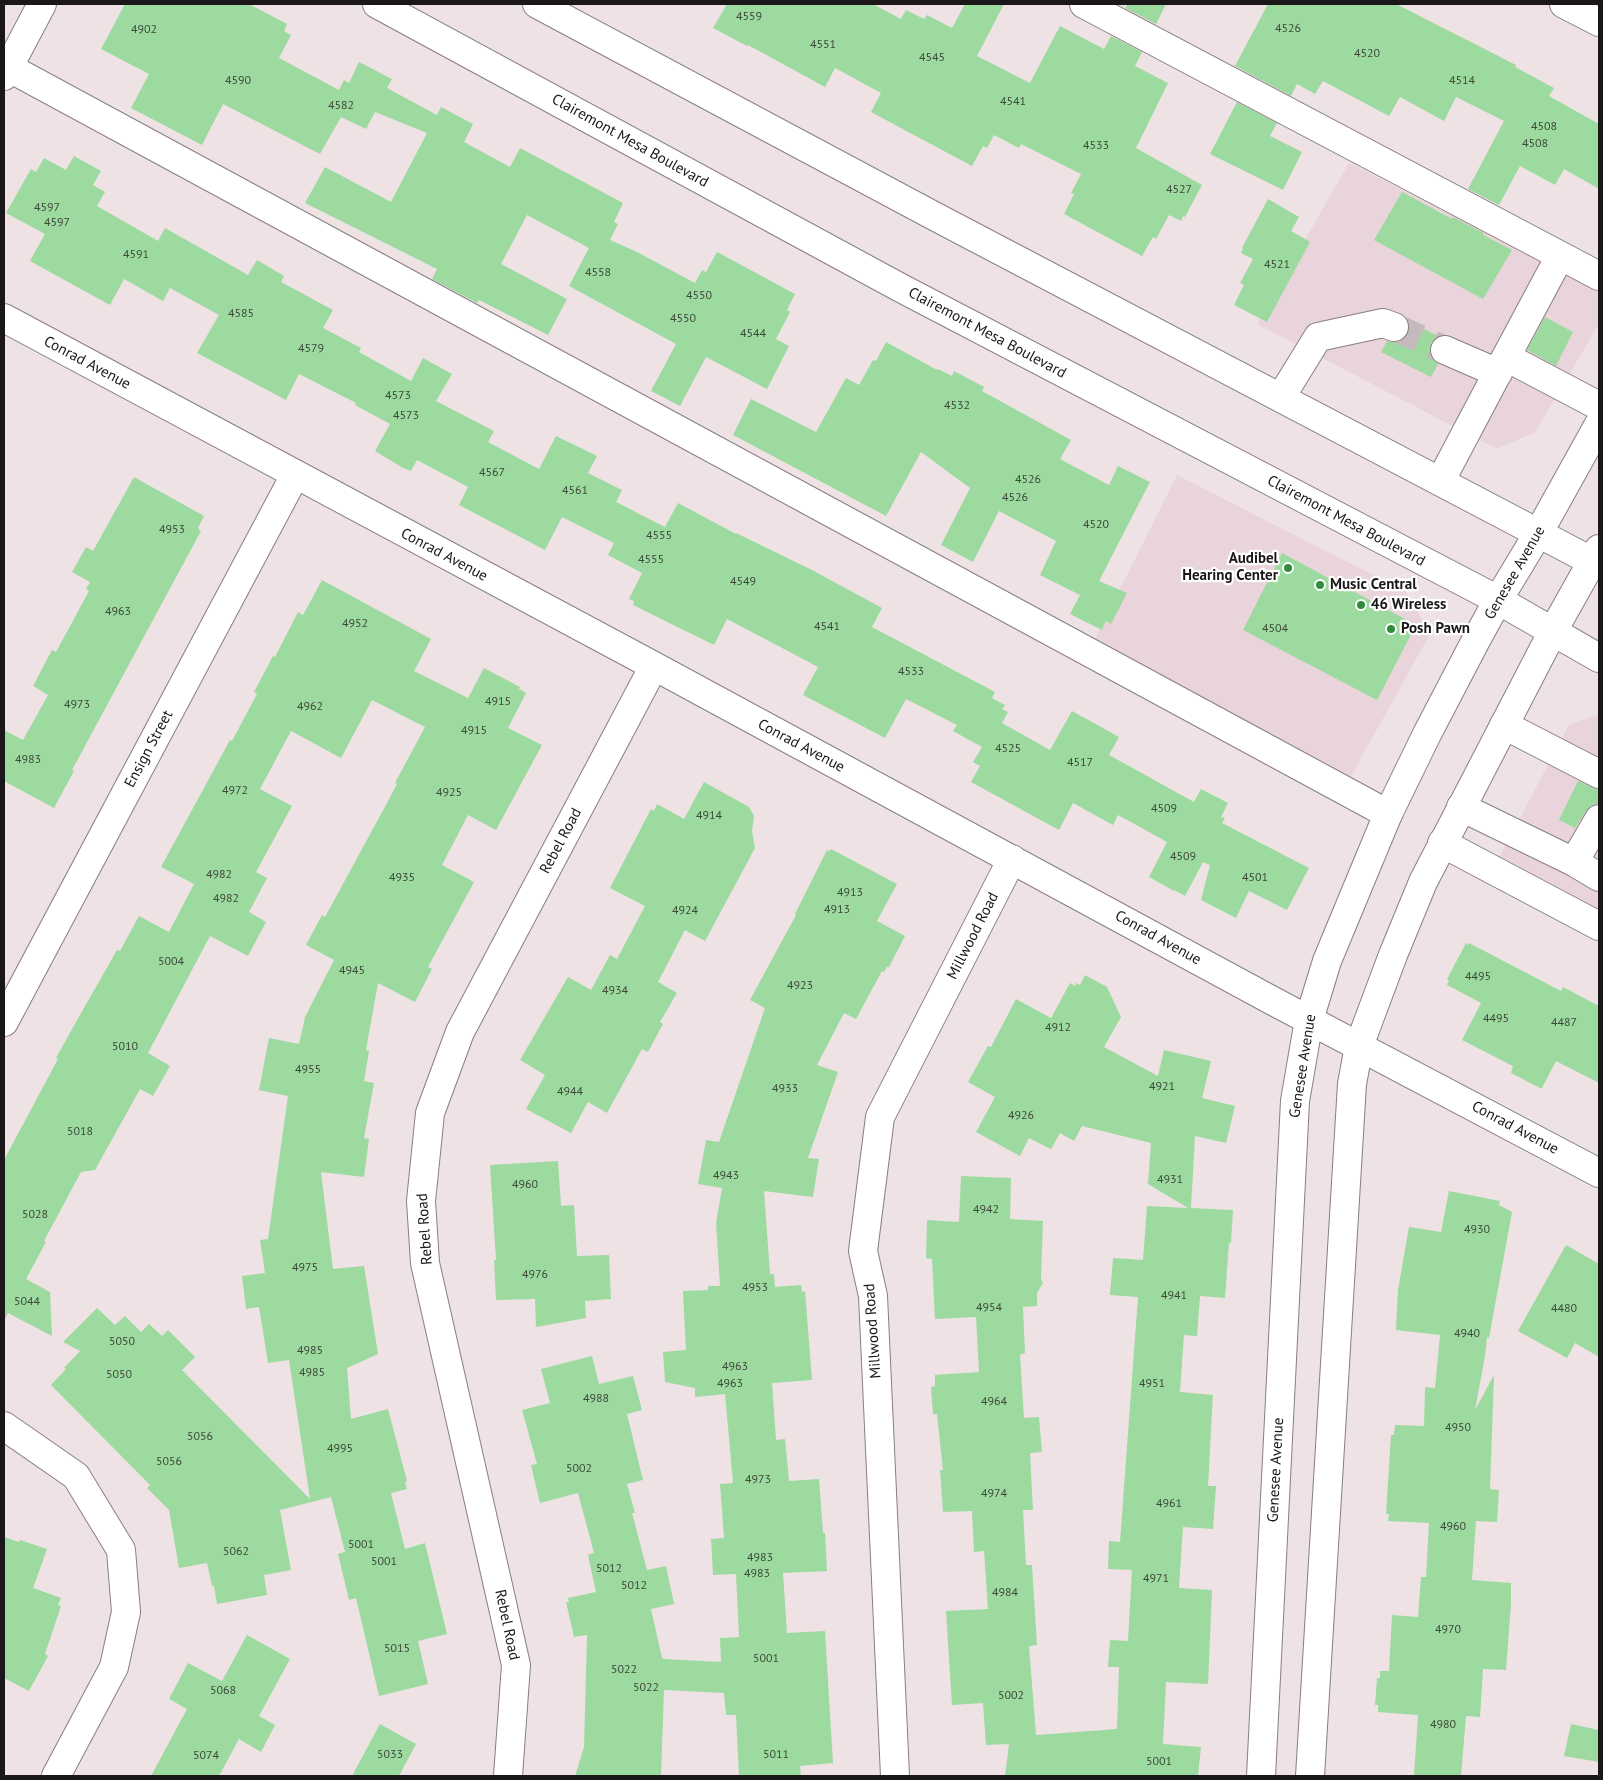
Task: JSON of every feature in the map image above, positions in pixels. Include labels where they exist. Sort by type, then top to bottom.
[{"type":"main road","points":[[42,4],[5,69],[1388,814]]},
{"type":"main road","name":"Clairemont Mesa Boulevard","points":[[377,4],[899,288],[1498,600],[1599,658]]},
{"type":"main road","points":[[537,4],[927,212],[1539,532],[1597,558],[1553,631],[1442,843],[1392,955],[1359,1046],[1352,1084],[1310,1776]]},
{"type":"main road","points":[[1084,4],[1599,276]]},
{"type":"main road","points":[[1564,4],[1599,22]]},
{"type":"main road","points":[[1441,480],[1560,256]]},
{"type":"main road","name":"Conrad Avenue","points":[[4,318],[1309,1020],[1599,1172]]},
{"type":"main road","points":[[1281,397],[1318,336],[1389,325]]},
{"type":"main road","points":[[1445,350],[1502,365],[1599,406]]},
{"type":"main road","name":"Genesee Avenue","points":[[1261,1776],[1295,1101],[1309,1020],[1326,961],[1388,814],[1427,734],[1498,600],[1539,532],[1599,424]]},
{"type":"main road","name":"Ensign Street","points":[[4,1022],[295,475]]},
{"type":"main road","name":"Rebel Road","points":[[508,1776],[516,1665],[425,1264],[420,1200],[430,1113],[460,1032],[654,666]]},
{"type":"main road","points":[[1504,726],[1599,774]]},
{"type":"main road","points":[[1462,807],[1574,862],[1599,877]]},
{"type":"main road","points":[[1574,862],[1599,819]]},
{"type":"main road","points":[[1442,843],[1599,926]]},
{"type":"main road","name":"Millwood Road","points":[[895,1776],[873,1296],[863,1251],[878,1126],[880,1117],[1012,859]]},
{"type":"main road","points":[[12,1431],[76,1476],[121,1550],[126,1612],[114,1666],[56,1776]]},
{"type":"shaded area","points":[[1349,163],[1599,291],[1599,324],[1535,432],[1497,449],[1257,324]]},
{"type":"shaded area","points":[[1177,475],[1406,592],[1430,634],[1351,776],[1094,641]]},
{"type":"shaded area","points":[[1599,714],[1599,909],[1500,856],[1569,725]]},
{"type":"building","points":[[125,4],[249,4],[287,24],[284,31],[291,35],[279,58],[339,90],[344,80],[349,83],[359,62],[392,79],[387,88],[437,115],[441,107],[473,124],[464,142],[510,167],[520,148],[623,203],[614,222],[618,224],[610,240],[695,283],[702,270],[706,272],[717,252],[795,294],[787,310],[790,312],[776,339],[789,346],[767,389],[706,357],[680,406],[651,391],[676,344],[569,286],[589,248],[527,215],[501,264],[567,299],[548,335],[479,300],[477,303],[432,279],[437,269],[305,203],[325,167],[391,202],[427,133],[375,112],[366,129],[341,117],[320,154],[223,104],[202,145],[131,108],[149,74],[101,49]]},
{"type":"building","points":[[727,4],[873,4],[901,19],[906,10],[924,19],[927,15],[952,28],[965,4],[1004,4],[977,56],[1030,83],[1060,26],[1104,49],[1111,36],[1142,52],[1135,66],[1168,83],[1136,148],[1202,185],[1185,217],[1183,216],[1181,221],[1169,215],[1156,239],[1153,237],[1142,256],[1064,214],[1074,194],[1071,193],[1081,174],[1021,144],[1019,148],[994,135],[987,148],[983,146],[972,166],[871,112],[881,93],[835,68],[825,87],[713,28]]},
{"type":"building","points":[[1128,4],[1166,4],[1156,24],[1125,8]]},
{"type":"building","points":[[1268,4],[1396,4],[1516,65],[1515,67],[1554,88],[1549,96],[1599,124],[1599,189],[1564,169],[1555,185],[1520,166],[1499,205],[1468,189],[1504,121],[1456,97],[1444,121],[1400,97],[1389,116],[1323,81],[1315,94],[1297,84],[1291,96],[1235,66]]},
{"type":"building","points":[[1237,102],[1277,123],[1270,136],[1302,152],[1283,190],[1210,154]]},
{"type":"building","points":[[74,156],[101,171],[93,185],[105,192],[97,206],[158,241],[165,228],[248,275],[257,260],[284,276],[281,282],[333,310],[323,328],[361,348],[359,352],[411,381],[423,358],[452,374],[436,401],[494,431],[488,442],[539,469],[556,436],[597,456],[588,473],[622,490],[616,502],[665,527],[678,503],[736,534],[812,570],[882,608],[872,627],[995,692],[992,698],[1005,705],[1002,709],[1008,712],[1002,723],[1050,750],[1072,711],[1119,737],[1109,755],[1194,802],[1201,789],[1228,803],[1221,817],[1225,818],[1222,823],[1309,868],[1287,910],[1249,891],[1236,918],[1201,900],[1210,865],[1203,862],[1185,896],[1174,891],[1149,877],[1167,842],[1118,815],[1113,825],[1073,803],[1059,830],[971,782],[980,766],[973,762],[982,747],[953,731],[957,725],[906,699],[885,738],[803,695],[818,667],[767,640],[727,619],[714,645],[633,605],[634,601],[629,599],[642,573],[608,555],[614,543],[562,517],[545,550],[459,505],[468,487],[417,460],[411,471],[375,451],[390,424],[355,405],[356,403],[299,374],[286,400],[197,353],[219,315],[170,288],[163,301],[124,279],[110,305],[30,261],[45,234],[6,213],[31,169],[36,172],[44,158],[66,170]]},
{"type":"building","points":[[1402,192],[1452,219],[1453,217],[1484,233],[1483,235],[1512,250],[1483,299],[1374,240]]},
{"type":"building","points":[[1268,199],[1299,217],[1291,231],[1310,242],[1267,322],[1234,305],[1244,285],[1240,283],[1253,259],[1241,253],[1242,248]]},
{"type":"building","points":[[1545,317],[1573,332],[1556,366],[1527,350]]},
{"type":"building","points":[[1408,321],[1438,336],[1431,344],[1430,352],[1432,359],[1438,364],[1431,377],[1381,352],[1387,341],[1396,342],[1404,339],[1409,332]]},
{"type":"building","points":[[886,342],[937,370],[952,376],[954,371],[984,387],[982,391],[1071,440],[1060,459],[1109,485],[1118,466],[1150,482],[1099,581],[1127,593],[1111,624],[1106,621],[1102,630],[1070,614],[1080,595],[1040,575],[1056,541],[999,511],[973,562],[941,545],[970,488],[921,452],[886,516],[733,435],[751,399],[816,432],[846,378],[859,385],[873,360],[876,361]]},
{"type":"building","points":[[134,477],[204,516],[198,528],[201,531],[72,770],[74,771],[54,808],[4,781],[4,730],[23,740],[48,695],[33,686],[52,650],[56,652],[89,591],[86,589],[90,582],[72,572],[86,547],[93,551]]},
{"type":"building","points":[[1282,553],[1416,625],[1377,700],[1243,630]]},
{"type":"building","points":[[322,580],[431,639],[414,671],[468,698],[484,668],[520,687],[519,689],[526,693],[508,728],[542,745],[496,830],[468,815],[442,865],[474,882],[428,967],[432,969],[415,1002],[378,983],[366,1050],[369,1051],[364,1081],[374,1083],[364,1138],[369,1139],[364,1177],[321,1172],[333,1269],[364,1266],[378,1354],[347,1368],[351,1419],[388,1409],[407,1481],[405,1482],[407,1489],[391,1493],[405,1549],[425,1543],[447,1634],[418,1641],[428,1684],[379,1696],[356,1598],[349,1600],[338,1554],[345,1552],[331,1497],[280,1510],[291,1570],[264,1575],[267,1595],[217,1604],[207,1563],[179,1568],[169,1510],[147,1488],[150,1485],[51,1385],[80,1351],[63,1342],[97,1308],[115,1325],[125,1316],[141,1332],[149,1324],[162,1336],[168,1330],[195,1357],[182,1370],[310,1499],[289,1360],[268,1363],[259,1307],[246,1309],[242,1276],[265,1273],[260,1240],[268,1239],[288,1096],[259,1090],[269,1038],[299,1044],[305,1017],[334,960],[306,945],[322,915],[325,917],[397,784],[395,783],[425,727],[372,700],[341,758],[291,731],[260,789],[292,806],[256,872],[267,878],[249,912],[266,922],[248,956],[210,936],[148,1053],[170,1066],[153,1096],[140,1089],[95,1170],[81,1172],[44,1241],[46,1242],[26,1279],[50,1292],[52,1336],[8,1313],[4,1321],[4,1160],[58,1059],[56,1058],[117,950],[120,951],[139,916],[169,932],[194,884],[161,867],[257,694],[254,692],[273,656],[275,657],[298,612],[303,615]]},
{"type":"building","points":[[1578,781],[1599,790],[1599,803],[1592,805],[1586,811],[1575,828],[1559,820]]},
{"type":"building","points":[[704,782],[749,807],[754,816],[752,831],[755,848],[705,941],[685,930],[658,982],[677,993],[660,1022],[663,1024],[648,1052],[642,1049],[607,1113],[588,1102],[571,1133],[526,1109],[545,1075],[520,1060],[568,977],[591,990],[610,955],[617,959],[645,906],[610,888],[651,809],[654,811],[657,804],[684,819]]},
{"type":"building","points":[[831,849],[897,884],[877,921],[905,936],[889,967],[884,972],[882,971],[856,1019],[844,1013],[817,1065],[838,1072],[808,1158],[819,1159],[813,1197],[764,1191],[770,1274],[774,1274],[775,1287],[801,1285],[802,1292],[805,1291],[812,1380],[772,1383],[776,1440],[785,1439],[789,1481],[819,1479],[827,1571],[783,1573],[787,1633],[825,1631],[833,1763],[800,1766],[801,1776],[739,1776],[736,1715],[726,1715],[724,1693],[664,1690],[661,1776],[575,1776],[584,1747],[587,1635],[574,1637],[566,1602],[569,1602],[568,1598],[596,1592],[588,1555],[594,1553],[578,1493],[540,1503],[531,1465],[537,1464],[522,1410],[550,1403],[541,1369],[592,1356],[599,1384],[633,1376],[642,1410],[627,1414],[643,1480],[627,1484],[635,1513],[632,1513],[647,1570],[666,1566],[674,1604],[651,1609],[662,1658],[721,1662],[720,1638],[739,1637],[736,1574],[713,1575],[711,1539],[724,1538],[720,1484],[733,1483],[725,1394],[695,1397],[695,1388],[665,1382],[663,1352],[686,1350],[683,1291],[708,1290],[708,1286],[720,1286],[716,1223],[722,1188],[698,1184],[706,1140],[719,1142],[765,1008],[750,1000],[796,915],[827,850]]},
{"type":"building","points":[[1466,943],[1561,991],[1563,987],[1599,1006],[1599,1083],[1556,1061],[1542,1088],[1540,1088],[1511,1073],[1513,1066],[1462,1040],[1481,1003],[1447,985],[1449,981],[1447,979]]},
{"type":"building","points":[[1085,975],[1107,987],[1121,1017],[1104,1047],[1158,1076],[1164,1050],[1211,1061],[1202,1098],[1235,1106],[1226,1143],[1195,1136],[1191,1208],[1233,1210],[1225,1298],[1200,1296],[1197,1336],[1184,1335],[1180,1392],[1213,1395],[1208,1486],[1216,1486],[1213,1529],[1183,1527],[1179,1588],[1212,1590],[1208,1684],[1166,1682],[1163,1744],[1201,1747],[1198,1776],[1005,1776],[1009,1744],[986,1745],[983,1703],[952,1705],[946,1611],[988,1609],[984,1551],[974,1552],[972,1511],[943,1512],[940,1470],[943,1470],[937,1414],[933,1414],[931,1387],[935,1386],[935,1375],[979,1372],[976,1317],[935,1319],[932,1259],[926,1258],[927,1220],[959,1222],[961,1176],[1011,1178],[1010,1219],[1043,1221],[1041,1279],[1043,1283],[1037,1293],[1037,1306],[1023,1307],[1025,1353],[1020,1355],[1024,1418],[1039,1417],[1042,1452],[1030,1453],[1033,1510],[1023,1510],[1026,1565],[1032,1565],[1037,1645],[1029,1646],[1036,1735],[1117,1729],[1119,1667],[1108,1667],[1110,1640],[1128,1641],[1132,1570],[1108,1569],[1109,1541],[1120,1542],[1138,1297],[1110,1295],[1113,1258],[1143,1260],[1147,1206],[1188,1208],[1148,1184],[1151,1143],[1082,1126],[1074,1141],[1060,1133],[1051,1149],[1029,1138],[1020,1156],[976,1132],[995,1097],[968,1082],[988,1046],[991,1047],[1016,999],[1051,1018],[1070,983],[1075,986],[1076,983],[1080,985]]},
{"type":"building","points":[[558,1161],[561,1206],[574,1205],[577,1256],[609,1255],[611,1299],[585,1301],[586,1318],[536,1327],[535,1299],[496,1300],[494,1260],[496,1260],[490,1165]]},
{"type":"building","points":[[1449,1191],[1500,1201],[1499,1205],[1512,1212],[1489,1338],[1487,1337],[1475,1410],[1494,1375],[1490,1489],[1499,1490],[1497,1522],[1476,1521],[1472,1580],[1511,1583],[1511,1603],[1506,1670],[1483,1669],[1480,1717],[1466,1716],[1461,1776],[1414,1776],[1418,1715],[1378,1712],[1378,1705],[1375,1705],[1377,1678],[1380,1678],[1380,1671],[1389,1671],[1392,1615],[1418,1617],[1421,1577],[1426,1577],[1429,1523],[1388,1521],[1389,1514],[1386,1514],[1391,1435],[1394,1435],[1395,1425],[1424,1426],[1425,1387],[1435,1388],[1440,1335],[1396,1330],[1398,1290],[1409,1227],[1441,1232]]},
{"type":"building","points":[[1566,1245],[1599,1264],[1599,1357],[1575,1343],[1567,1358],[1518,1331]]},
{"type":"building","points":[[4,1537],[47,1549],[33,1588],[61,1598],[58,1605],[61,1606],[45,1654],[48,1656],[29,1691],[4,1678]]},
{"type":"building","points":[[247,1635],[290,1659],[259,1716],[275,1725],[261,1752],[239,1739],[219,1776],[151,1776],[187,1709],[169,1699],[188,1663],[222,1681]]},
{"type":"building","points":[[380,1724],[416,1744],[399,1776],[352,1776]]},
{"type":"building","points":[[1571,1724],[1599,1730],[1599,1762],[1564,1756]]},
{"type":"tunnel","points":[[1394,327],[1445,350]]},
{"type":"place","name":"Audibel Hearing Center","points":[[1288,568]]},
{"type":"place","name":"Music Central","points":[[1320,585]]},
{"type":"place","name":"46 Wireless","points":[[1361,605]]},
{"type":"place","name":"Posh Pawn","points":[[1391,629]]}]
